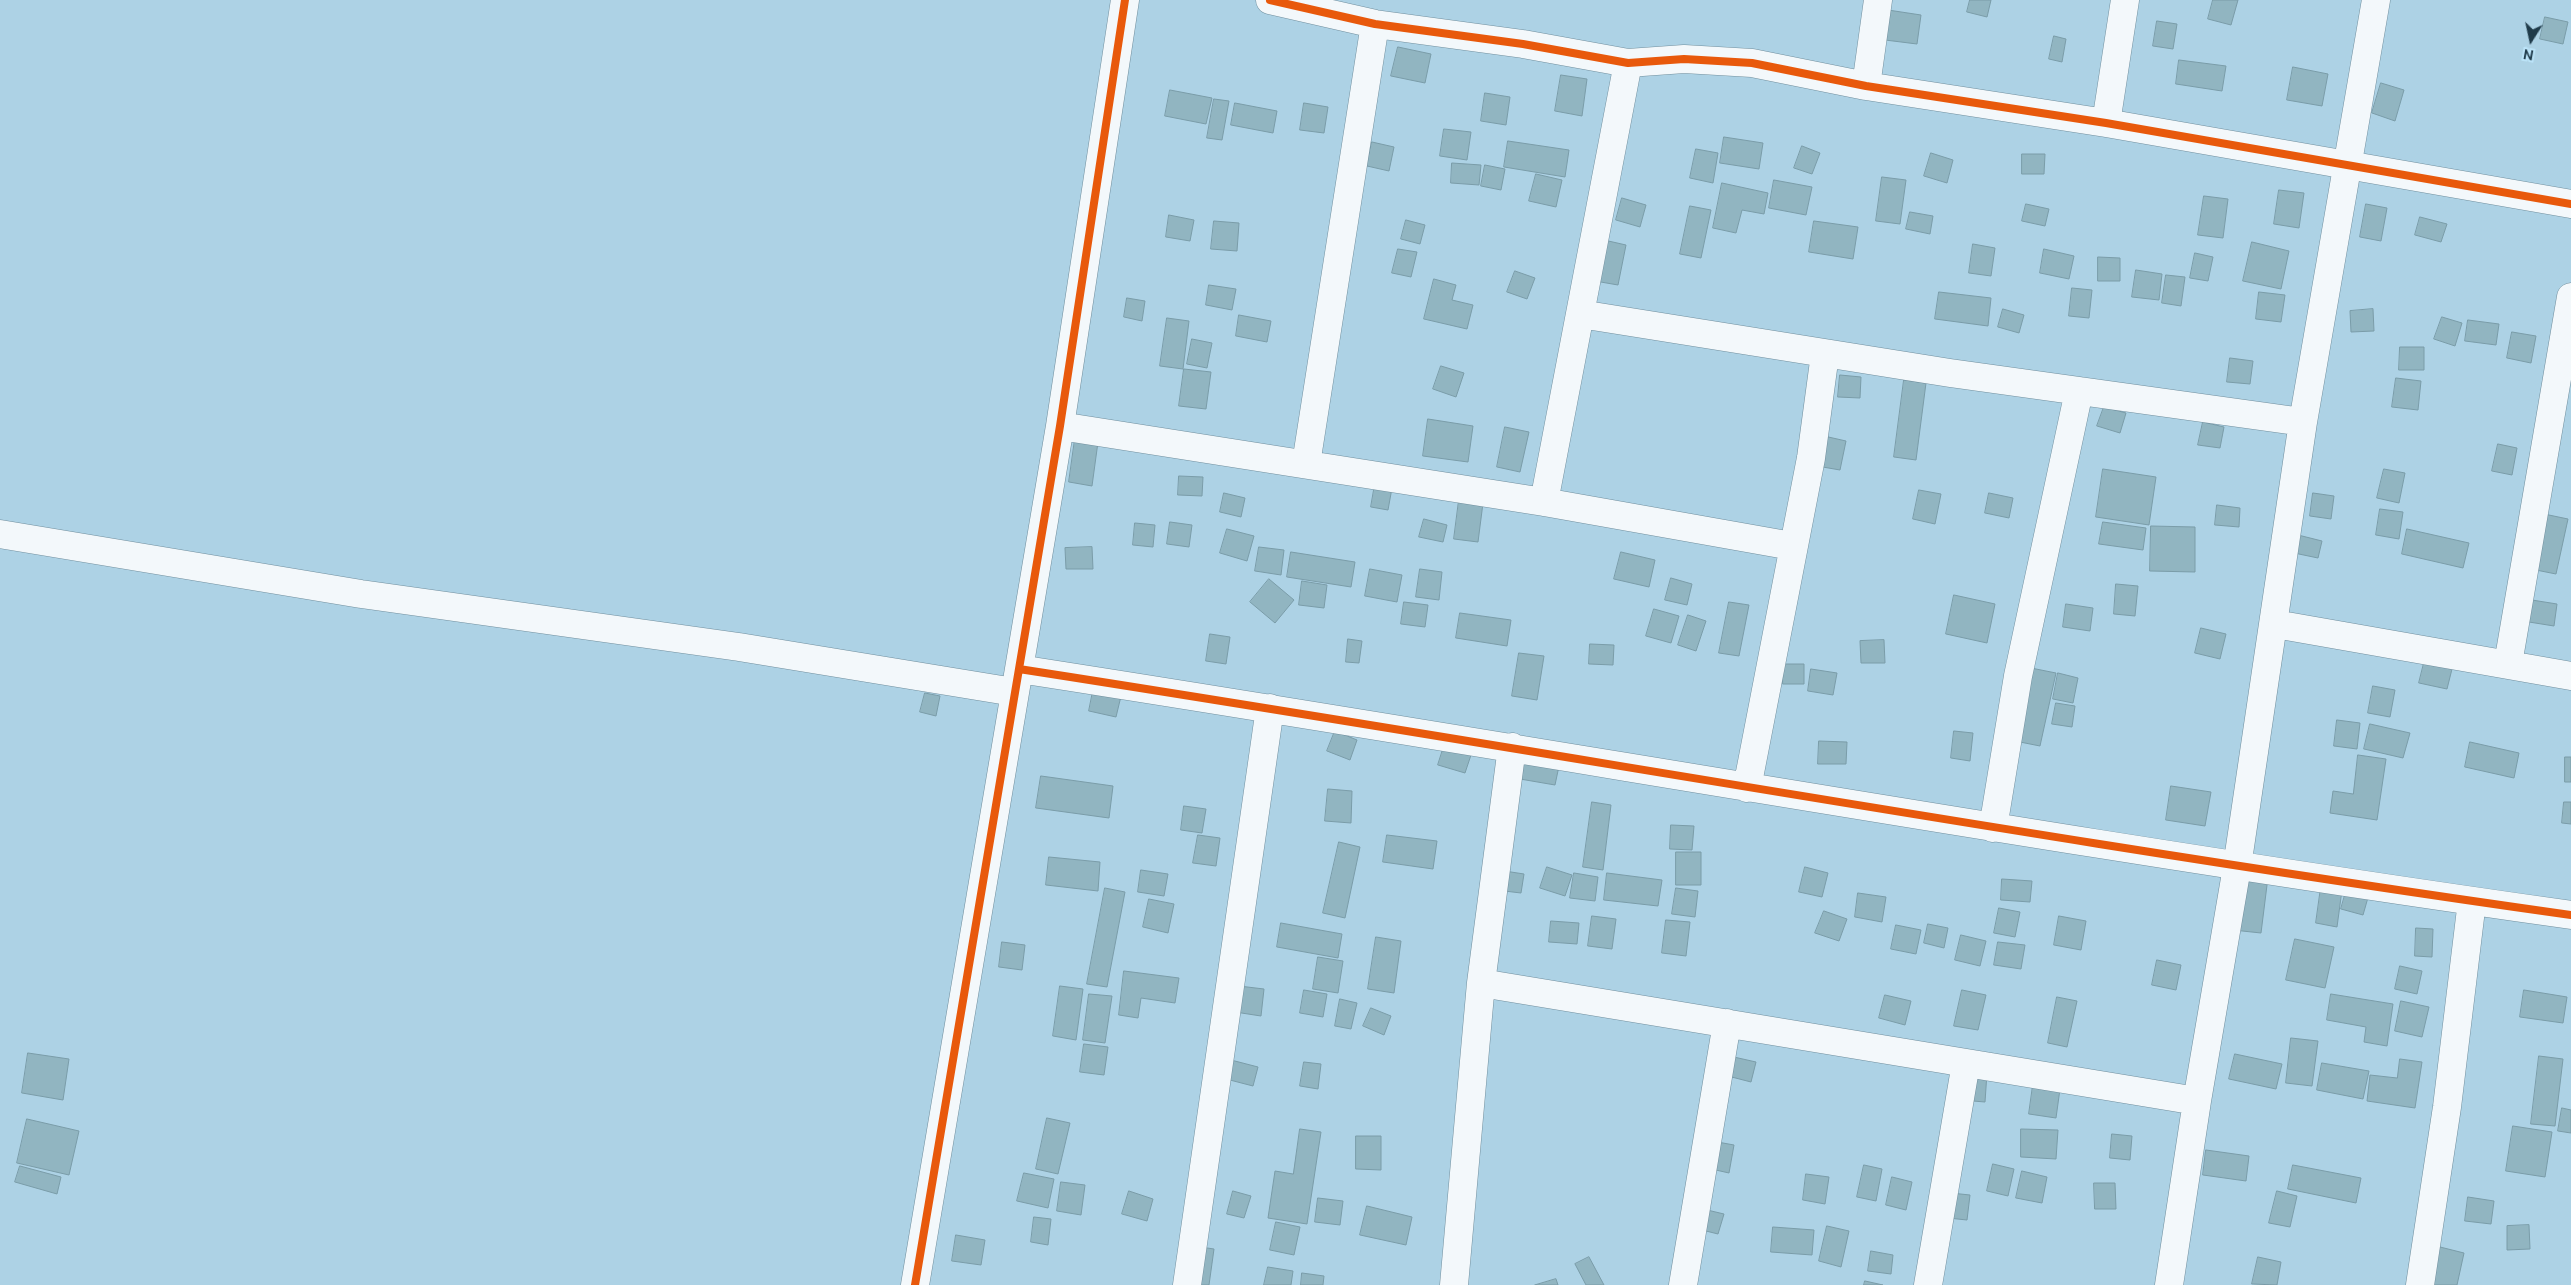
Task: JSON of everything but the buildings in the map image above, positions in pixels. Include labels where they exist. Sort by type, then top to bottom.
[{"type":"street","points":[[920,1284],[1016,681],[1060,426],[1125,0]]},
{"type":"street","points":[[1270,0],[1375,24],[1523,44],[1628,63],[1684,59],[1752,63],[1866,86],[2106,123],[2571,204]]},
{"type":"street","points":[[1866,86],[1878,0]]},
{"type":"street","points":[[2106,123],[2125,0]]},
{"type":"street","points":[[2169,1285],[2275,624],[2303,422],[2376,0]]},
{"type":"street","points":[[1306,464],[1375,24]]},
{"type":"street","points":[[1544,502],[1628,63]]},
{"type":"street","points":[[2508,664],[2571,297]]},
{"type":"street","points":[[1580,314],[1825,354],[2303,422]]},
{"type":"street","points":[[1747,788],[1810,458],[1825,354]]},
{"type":"street","points":[[1993,828],[2018,676],[2078,391]]},
{"type":"street","points":[[1060,426],[1544,502],[1792,546]]},
{"type":"street","points":[[0,534],[351,592],[739,647],[1016,681],[1270,708],[1512,747],[1747,788],[2237,867],[2571,915]]},
{"type":"street","points":[[2275,624],[2571,676]]},
{"type":"street","points":[[1187,1285],[1270,708]]},
{"type":"street","points":[[1454,1285],[1481,983],[1512,747]]},
{"type":"street","points":[[2420,1285],[2447,1106],[2472,901]]},
{"type":"street","points":[[1481,983],[2197,1101]]},
{"type":"street","points":[[1684,1285],[1727,1023]]},
{"type":"street","points":[[1928,1285],[1966,1063]]},
{"type":"cycle path","points":[[915,1285],[1060,426],[1125,0]]},
{"type":"cycle path","points":[[1270,0],[1375,24],[1523,44],[1628,63],[1684,59],[1752,63],[1866,86],[2106,123],[2571,204]]},
{"type":"cycle path","points":[[1019,669],[2182,857],[2571,915]]}]
